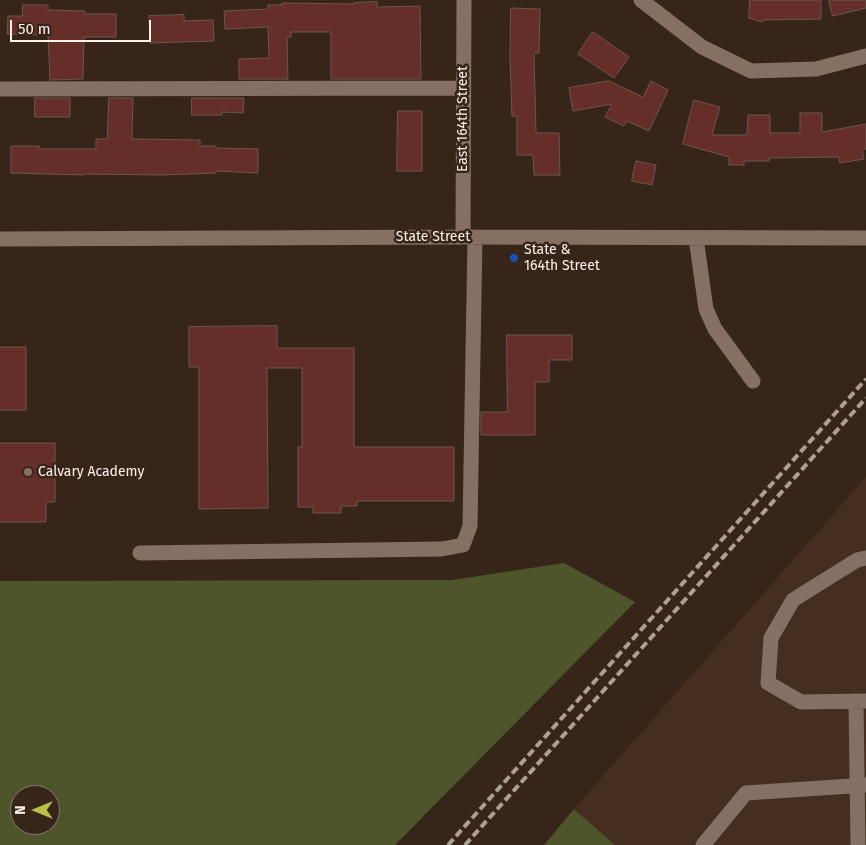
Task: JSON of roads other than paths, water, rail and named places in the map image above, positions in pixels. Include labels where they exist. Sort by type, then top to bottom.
[{"type":"street","name":"East 164th Street","points":[[140,553],[442,549],[463,545],[470,526],[469,237],[463,88],[464,0]]},
{"type":"street","points":[[640,0],[702,46],[752,72],[816,69],[866,56]]},
{"type":"street","points":[[0,90],[463,88]]},
{"type":"street","points":[[696,238],[706,309],[715,329],[753,381]]},
{"type":"street","name":"State Street","points":[[0,239],[866,238]]},
{"type":"street","points":[[858,845],[861,785],[861,701],[801,702],[768,683],[771,638],[794,600],[857,560],[866,558]]},
{"type":"street","points":[[703,845],[746,793],[861,785]]},
{"type":"railway","points":[[448,845],[866,379]]},
{"type":"railway","points":[[465,845],[866,398]]},
{"type":"place","name":"State & 164th Street","points":[[514,258]]},
{"type":"place","name":"Calvary Academy","points":[[28,472]]}]
